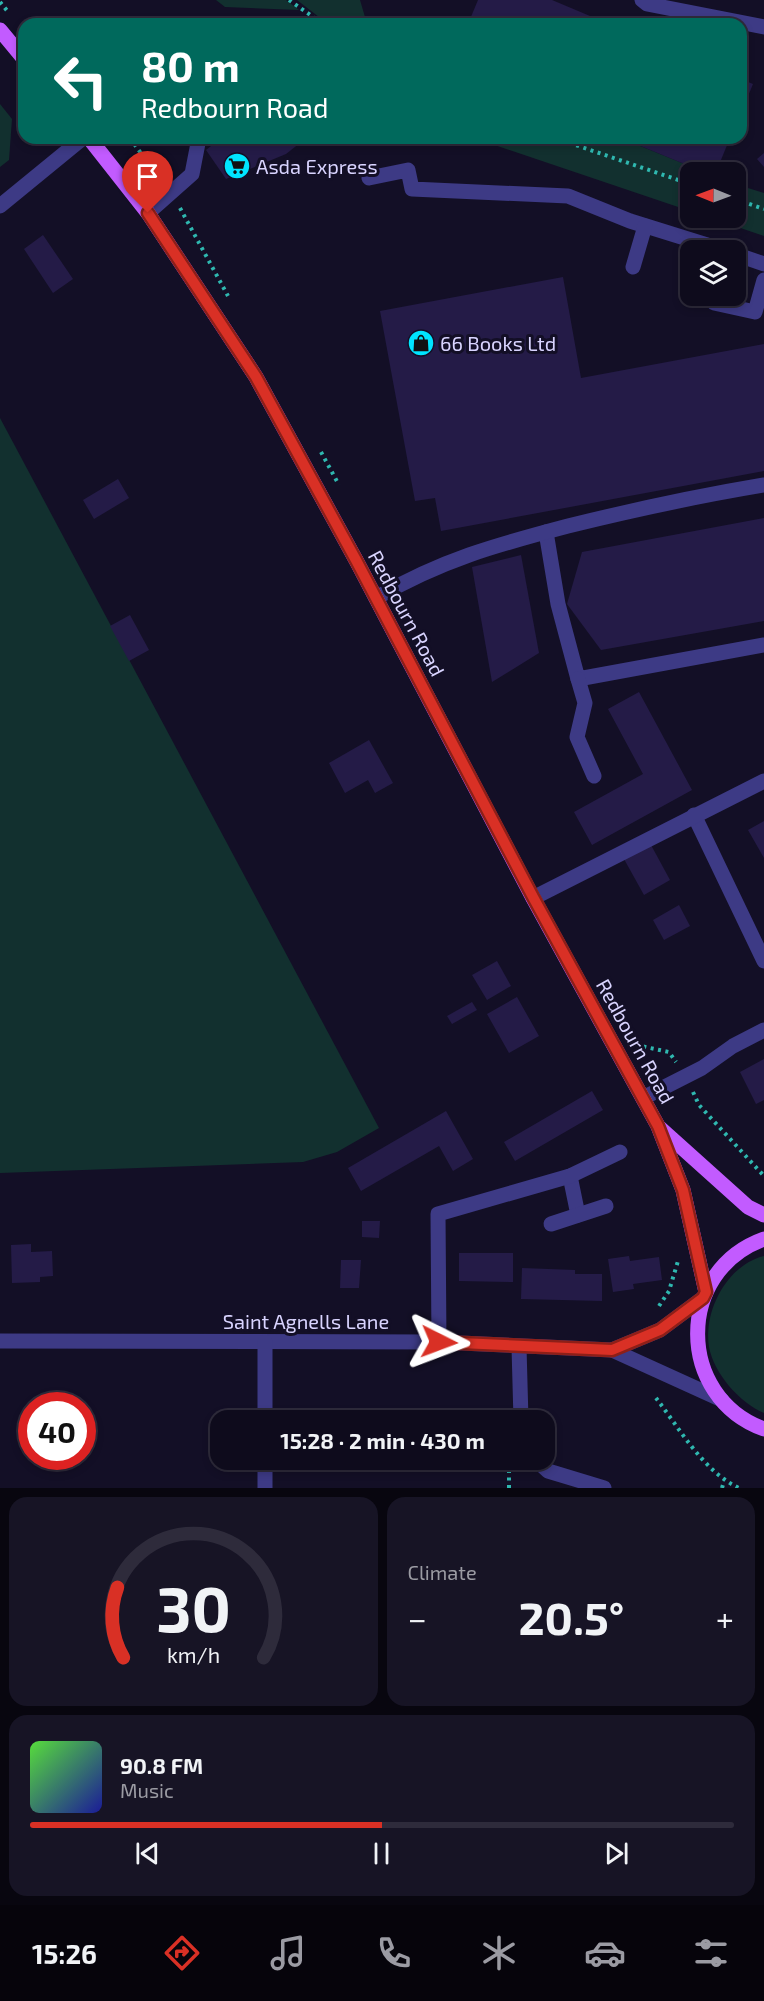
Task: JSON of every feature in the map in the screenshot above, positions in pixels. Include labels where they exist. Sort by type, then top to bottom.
[{"type":"main road","points":[[0,30],[18,52]]},
{"type":"main road","name":"Redbourn Road","points":[[94,144],[148,213],[256,377],[376,598],[533,897],[658,1126],[683,1190],[704,1295]]},
{"type":"main road","name":"Redbourn Road","points":[[658,1126],[748,1207],[764,1215]]},
{"type":"main road","points":[[764,1239],[734,1255],[718,1272],[704,1295],[697,1325],[698,1352],[707,1378],[722,1401],[737,1415],[764,1429]]},
{"type":"street","points":[[642,0],[647,4],[718,18]]},
{"type":"street","points":[[747,24],[764,27]]},
{"type":"street","points":[[0,206],[76,144]]},
{"type":"street","points":[[148,213],[192,174],[199,144]]},
{"type":"street","points":[[369,178],[408,170],[412,189],[568,196],[638,224],[690,240]]},
{"type":"street","points":[[633,267],[638,224]]},
{"type":"street","points":[[746,258],[764,264]]},
{"type":"street","points":[[728,306],[755,312],[764,280]]},
{"type":"street","points":[[376,598],[413,577],[477,550],[659,503],[764,485]]},
{"type":"street","points":[[546,532],[558,604],[585,703],[577,737],[594,776]]},
{"type":"street","points":[[578,680],[764,645]]},
{"type":"street","points":[[533,897],[764,781]]},
{"type":"street","points":[[694,816],[764,961]]},
{"type":"street","points":[[643,1098],[702,1068],[733,1046],[764,1030]]},
{"type":"street","points":[[439,1342],[438,1214],[570,1176],[620,1152]]},
{"type":"street","points":[[570,1176],[578,1215]]},
{"type":"street","points":[[552,1224],[606,1206]]},
{"type":"street","name":"Saint Agnells Lane","points":[[612,1350],[660,1330],[704,1295]]},
{"type":"street","name":"Saint Agnells Lane","points":[[0,1341],[439,1342],[612,1350],[722,1401]]},
{"type":"street","points":[[265,1342],[265,1410]]},
{"type":"street","points":[[519,1347],[521,1410]]},
{"type":"street","points":[[265,1470],[265,1488]]},
{"type":"street","points":[[547,1470],[604,1488]]},
{"type":"path","points":[[290,0],[313,18]]},
{"type":"path","points":[[134,144],[159,178]]},
{"type":"path","points":[[573,144],[680,181]]},
{"type":"path","points":[[746,203],[764,209]]},
{"type":"path","points":[[630,1038],[634,1045],[669,1052],[676,1062]]},
{"type":"path","points":[[691,1088],[699,1105],[764,1176]]},
{"type":"path","points":[[657,1308],[669,1290],[678,1266],[678,1255]]},
{"type":"path","points":[[656,1398],[709,1467],[724,1481],[739,1488]]},
{"type":"path","points":[[509,1470],[509,1488]]},
{"type":"path","points":[[722,1488],[724,1481]]},
{"type":"green space","points":[[216,0],[286,0],[299,10],[225,7]]},
{"type":"green space","points":[[297,0],[360,0],[365,18],[320,18]]},
{"type":"green space","points":[[0,104],[12,119],[9,160],[0,167]]},
{"type":"green space","points":[[492,144],[636,144],[680,162],[680,208]]},
{"type":"green space","points":[[746,187],[764,193],[764,236],[740,228],[746,228]]},
{"type":"green space","points":[[0,418],[379,1128],[337,1152],[303,1162],[0,1173]]},
{"type":"green space","points":[[764,1256],[764,1413],[737,1395],[722,1377],[712,1357],[708,1333],[714,1305],[720,1291],[739,1269]]},
{"type":"building","points":[[478,0],[552,0],[595,18],[470,18]]},
{"type":"building","points":[[747,82],[753,84],[747,98]]},
{"type":"building","name":"Asda Express","points":[[214,144],[299,144],[286,154],[226,179],[206,150]]},
{"type":"building","points":[[636,144],[728,144],[720,162],[680,162]]},
{"type":"building","points":[[764,153],[764,167],[757,159]]},
{"type":"building","points":[[43,235],[73,279],[53,293],[24,249]]},
{"type":"building","points":[[563,277],[581,378],[764,344],[764,471],[441,531],[435,498],[415,501],[380,311]]},
{"type":"building","points":[[118,479],[129,498],[94,519],[83,500]]},
{"type":"building","points":[[764,518],[764,621],[601,650],[567,604],[582,552]]},
{"type":"building","points":[[521,555],[539,653],[492,682],[472,567]]},
{"type":"building","points":[[130,615],[149,650],[129,661],[110,626]]},
{"type":"building","points":[[639,692],[692,790],[592,845],[574,812],[643,774],[608,709]]},
{"type":"building","points":[[369,740],[393,783],[375,793],[368,780],[345,793],[329,763]]},
{"type":"building","points":[[764,821],[764,858],[748,830]]},
{"type":"building","points":[[651,845],[670,880],[644,895],[624,859]]},
{"type":"building","points":[[679,905],[690,926],[664,940],[653,920]]},
{"type":"building","points":[[497,961],[511,986],[487,1000],[472,975]]},
{"type":"building","points":[[517,997],[539,1036],[509,1053],[487,1014]]},
{"type":"building","points":[[472,1002],[477,1010],[452,1024],[447,1016]]},
{"type":"building","points":[[764,1059],[764,1100],[756,1104],[740,1072]]},
{"type":"building","points":[[592,1091],[603,1110],[515,1161],[504,1142]]},
{"type":"building","points":[[446,1111],[473,1159],[453,1171],[439,1146],[361,1191],[348,1168]]},
{"type":"building","points":[[362,1221],[380,1221],[379,1238],[362,1237]]},
{"type":"building","points":[[31,1244],[31,1252],[52,1251],[53,1276],[40,1277],[40,1282],[12,1283],[11,1245]]},
{"type":"building","points":[[459,1253],[513,1253],[513,1282],[459,1281]]},
{"type":"building","points":[[629,1256],[630,1261],[659,1257],[662,1280],[633,1284],[634,1289],[613,1292],[608,1259]]},
{"type":"building","points":[[341,1260],[361,1260],[359,1288],[340,1288]]},
{"type":"building","points":[[522,1268],[575,1270],[575,1274],[602,1274],[602,1301],[521,1299]]},
{"type":"place","name":"Asda Express","points":[[237,166]]},
{"type":"place","name":"66 Books Ltd","points":[[421,343]]},
{"type":"route","points":[[148,213],[256,377],[357,562],[533,897],[658,1126],[683,1190],[706,1292],[703,1298],[660,1330],[612,1350],[439,1342]]}]
